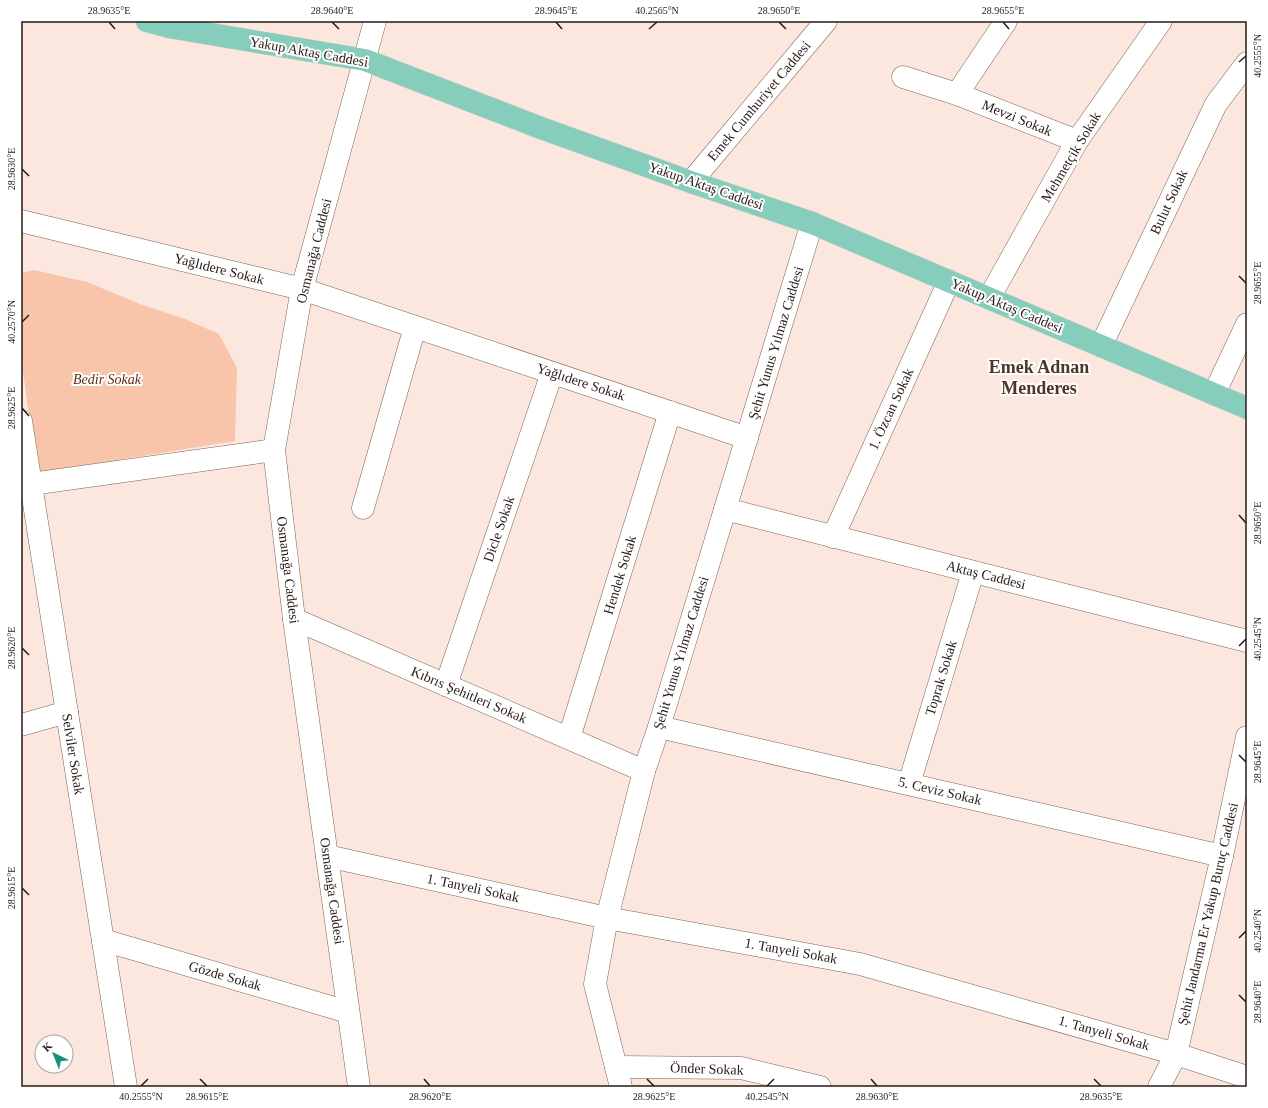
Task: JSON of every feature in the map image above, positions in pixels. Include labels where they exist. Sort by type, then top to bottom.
[{"type":"main road","name":"Yakup Aktaş Caddesi","points":[[147,21],[169,27],[365,60],[541,128],[691,182],[812,223],[1247,408]]},
{"type":"street","name":"Osmanağa Caddesi","points":[[359,1087],[294,619],[274,450],[302,289],[375,21]]},
{"type":"street","name":"Emek Cumhuriyet Caddesi","points":[[691,182],[826,21]]},
{"type":"street","points":[[957,94],[1006,21]]},
{"type":"street","name":"Mehmetçik Sokak","points":[[989,298],[1077,141],[1155,23]]},
{"type":"street","name":"Bulut Sokak","points":[[1101,346],[1216,104],[1247,63]]},
{"type":"street","name":"Mevzi Sokak","points":[[903,77],[957,94],[1077,141]]},
{"type":"street","name":"Yağlıdere Sokak","points":[[21,221],[302,289],[747,438]]},
{"type":"street","name":"Şehit Yunus Yılmaz Caddesi","points":[[619,1077],[595,984],[607,918],[644,771],[659,727],[812,223]]},
{"type":"street","name":"1. Özcan Sokak","points":[[833,536],[950,281]]},
{"type":"street","points":[[1214,394],[1247,324]]},
{"type":"street","points":[[363,508],[415,327]]},
{"type":"street","name":"Dicle Sokak","points":[[446,685],[552,373]]},
{"type":"street","name":"Hendek Sokak","points":[[569,738],[670,412]]},
{"type":"street","name":"Selviler Sokak","points":[[21,421],[31,484],[28,507],[67,712],[126,1087]]},
{"type":"street","points":[[31,484],[274,450]]},
{"type":"street","name":"Aktaş Caddesi","points":[[725,509],[1247,641]]},
{"type":"street","name":"Toprak Sokak","points":[[909,784],[973,572]]},
{"type":"street","name":"Kıbrıs Şehitleri Sokak","points":[[294,619],[644,771]]},
{"type":"street","points":[[21,725],[67,712]]},
{"type":"street","name":"5. Ceviz Sokak","points":[[659,727],[1222,856]]},
{"type":"street","name":"Şehit Jandarma Er Yakup Buruç Caddesi","points":[[1159,1087],[1176,1054],[1222,856],[1247,737]]},
{"type":"street","name":"1. Tanyeli Sokak","points":[[327,856],[607,918],[860,964],[1176,1054],[1247,1077]]},
{"type":"street","name":"Gözde Sokak","points":[[102,940],[348,1012]]},
{"type":"street","name":"Önder Sokak","points":[[619,1077],[741,1068],[820,1087]]},
{"type":"green space","name":"Bedir Sokak","points":[[34,270],[87,282],[140,304],[185,319],[219,334],[237,368],[235,441],[37,473],[21,357],[21,273]]},
{"type":"district","name":"Emek Adnan Menderes","points":[[1039,377]]}]
